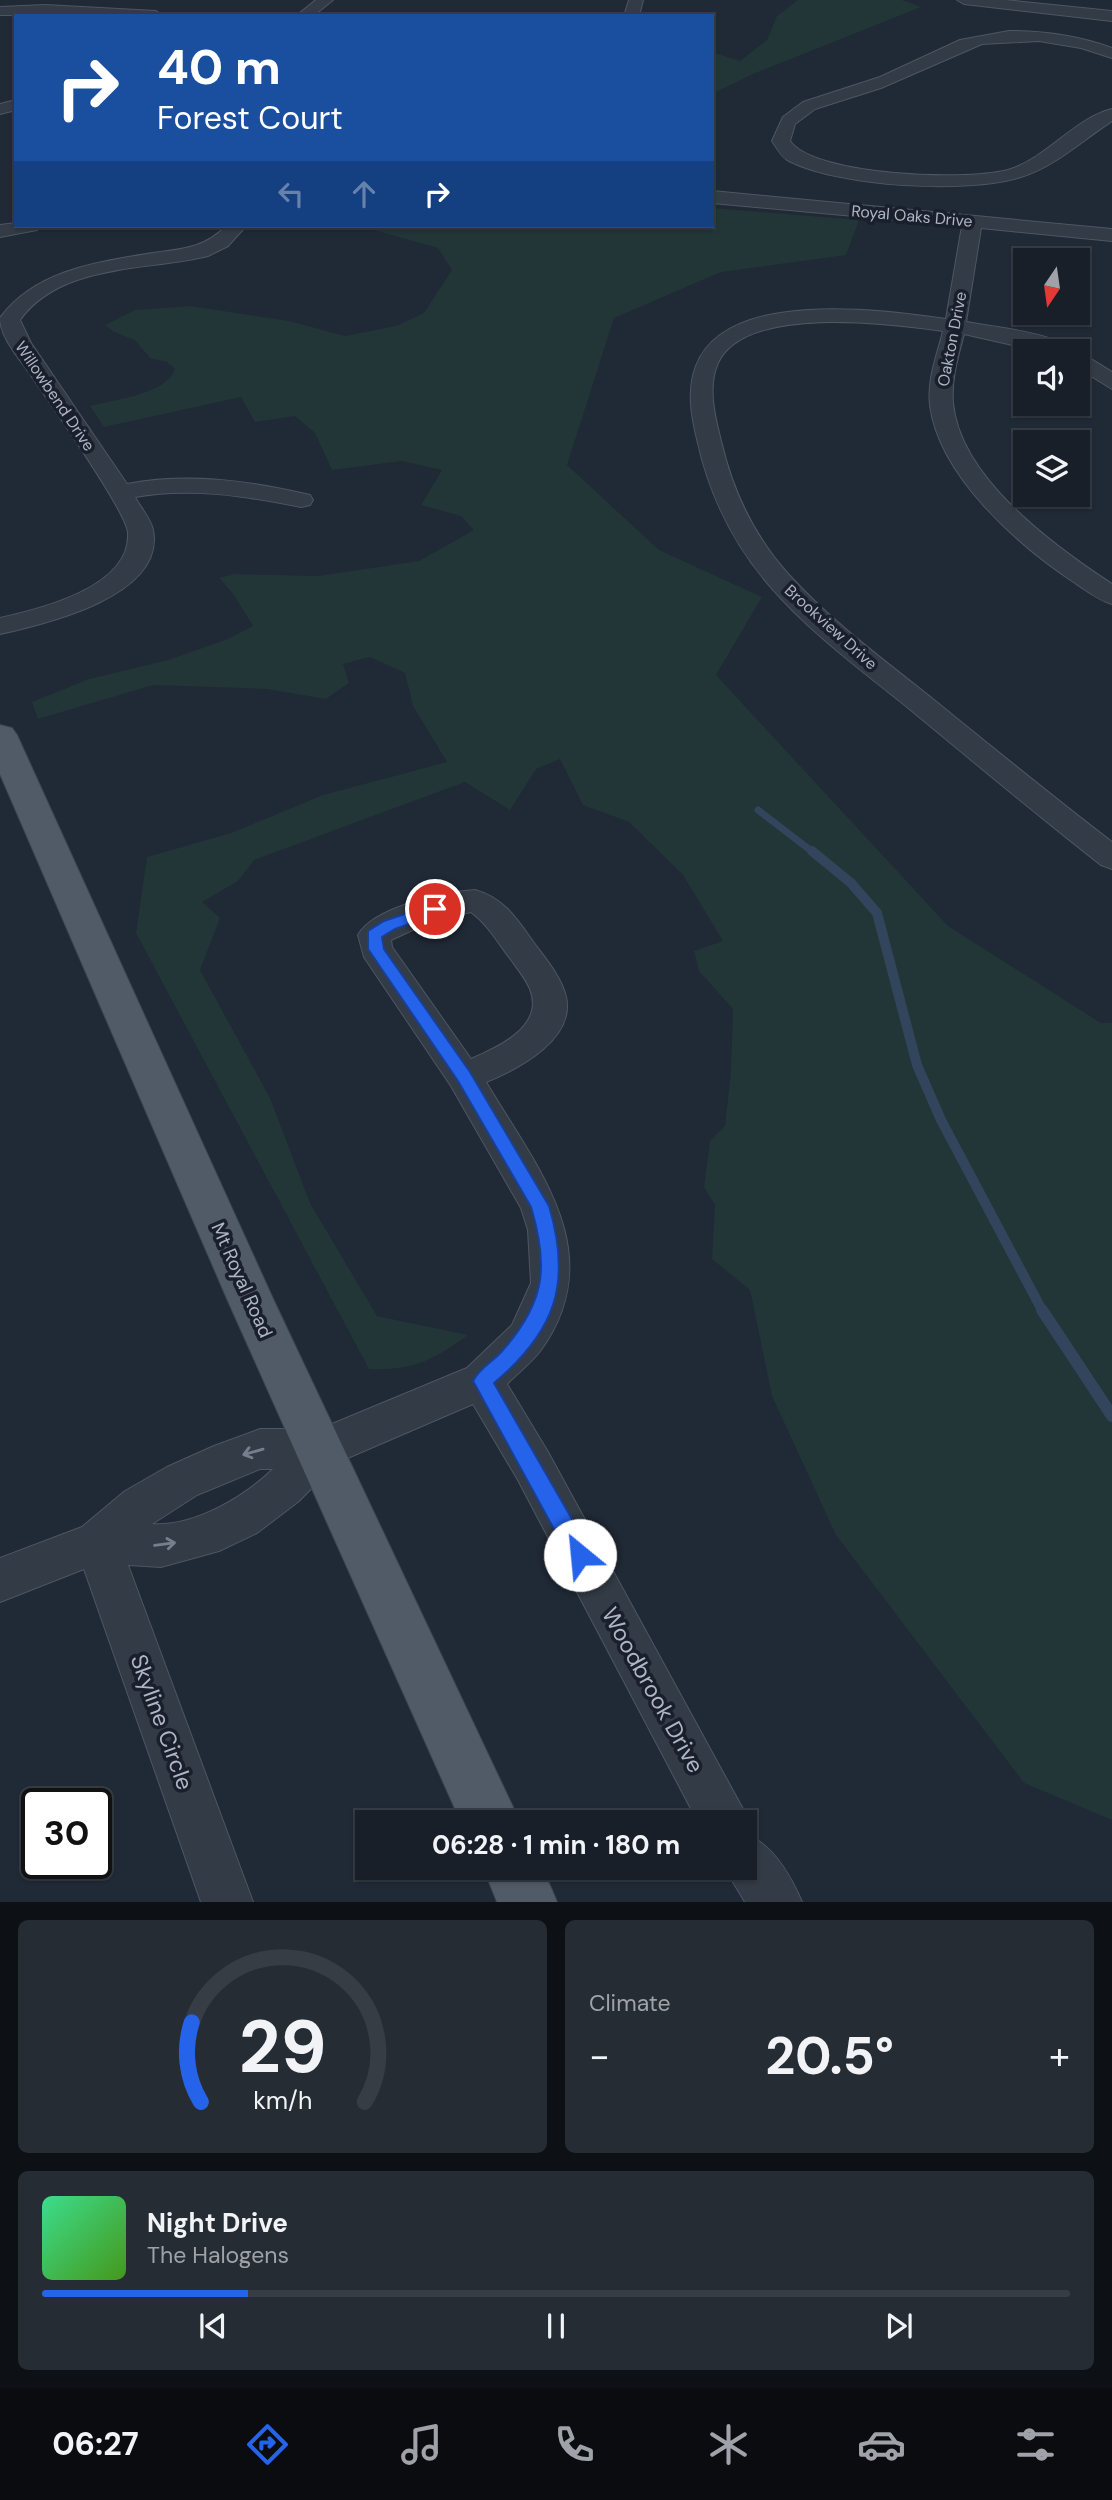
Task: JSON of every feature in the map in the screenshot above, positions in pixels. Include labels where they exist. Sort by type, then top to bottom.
[{"type":"main road","name":"Mt Royal Road","points":[[0,735],[251,1301],[486,1810]]},
{"type":"main road","points":[[518,1880],[527,1902]]},
{"type":"street","points":[[149,14],[164,0]]},
{"type":"street","points":[[306,14],[326,0]]},
{"type":"street","points":[[964,0],[1078,8],[1112,16]]},
{"type":"street","points":[[0,11],[46,9],[131,14]]},
{"type":"street","points":[[1112,53],[1054,39],[998,37],[979,40],[957,46],[885,81],[813,104],[790,120],[782,130],[781,141],[793,156],[834,168],[957,181],[984,180],[1018,173],[1112,114]]},
{"type":"street","points":[[814,207],[818,188],[825,174],[834,168]]},
{"type":"street","name":"Royal Oaks Drive","points":[[714,197],[1112,234]]},
{"type":"street","name":"Oakton Drive","points":[[972,221],[941,386],[942,405],[960,453],[995,502],[1044,550],[1112,596]]},
{"type":"street","points":[[0,231],[18,228]]},
{"type":"street","name":"Willowbend Drive","points":[[0,626],[70,607],[100,593],[122,576],[137,556],[141,532],[120,493],[20,343],[9,320],[27,298],[46,286],[104,269],[201,252],[220,242],[234,228]]},
{"type":"street","name":"Brookview Drive","points":[[1031,339],[954,328],[814,316],[784,318],[731,335],[713,349],[707,359],[702,404],[724,497],[742,531],[787,589],[832,633],[1112,858]]},
{"type":"street","points":[[1090,366],[1112,382]]},
{"type":"street","points":[[120,493],[163,484],[186,483],[259,491],[301,500]]},
{"type":"street","points":[[97,1542],[161,1546],[203,1536],[241,1518],[284,1487],[321,1449],[482,1381],[505,1362],[526,1338],[541,1311],[551,1283],[551,1257],[539,1206],[464,1076],[376,949],[374,935],[389,925],[458,902],[475,901],[490,908],[540,977],[550,1001],[544,1023],[531,1040],[517,1052],[464,1076]]},
{"type":"street","name":"Woodbrook Drive","points":[[482,1381],[533,1466],[719,1810]]},
{"type":"street","points":[[0,1580],[97,1542],[141,1506],[172,1487],[229,1460],[260,1449],[321,1449]]},
{"type":"street","name":"Skyline Circle","points":[[97,1542],[227,1902]]},
{"type":"street","points":[[757,1874],[776,1902]]},
{"type":"shaded area","points":[[798,0],[902,0],[921,7],[753,74],[714,93],[714,53],[740,61],[767,40],[777,16]]},
{"type":"shaded area","points":[[714,208],[859,220],[846,255],[721,272],[614,318],[567,465],[659,550],[762,597],[716,675],[948,926],[1101,1023],[1112,1023],[1112,1820],[1024,1783],[836,1535],[772,1396],[750,1290],[712,1259],[715,1205],[704,1187],[710,1141],[725,1126],[731,1070],[733,1009],[699,971],[694,951],[723,941],[683,875],[629,822],[583,805],[560,759],[536,769],[510,810],[465,782],[254,860],[238,881],[202,902],[220,918],[200,970],[270,1098],[310,1203],[377,1316],[468,1335],[422,1362],[398,1368],[369,1369],[136,933],[147,857],[231,833],[323,795],[447,762],[413,706],[405,673],[370,657],[343,664],[349,683],[326,699],[267,689],[153,685],[38,719],[32,702],[89,679],[168,660],[228,639],[253,626],[234,595],[219,578],[234,574],[318,576],[419,561],[474,530],[461,516],[421,505],[442,470],[402,461],[332,470],[315,433],[295,416],[255,422],[241,397],[104,427],[90,406],[150,390],[170,378],[175,369],[167,362],[150,358],[135,340],[114,332],[105,325],[135,310],[190,306],[289,321],[345,336],[396,326],[424,313],[452,270],[438,248],[366,228],[714,228]]},
{"type":"waterway","points":[[758,810],[814,853]]},
{"type":"waterway","points":[[812,851],[851,883],[877,913],[917,1065],[941,1120],[1043,1312]]},
{"type":"waterway","points":[[1042,1310],[1112,1416]]},
{"type":"route","points":[[435,909],[389,925],[374,935],[376,949],[464,1076],[539,1206],[547,1230],[551,1283],[541,1311],[526,1338],[505,1362],[482,1381],[533,1466],[580,1555]]}]
